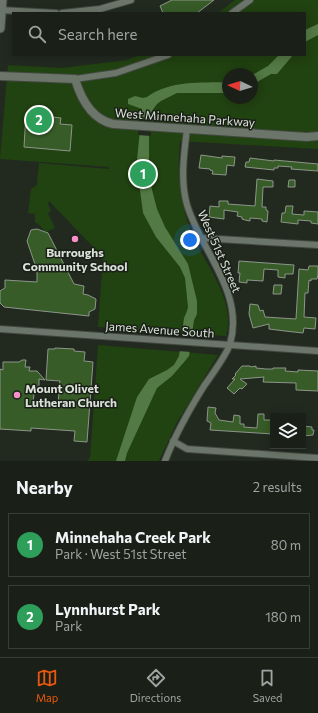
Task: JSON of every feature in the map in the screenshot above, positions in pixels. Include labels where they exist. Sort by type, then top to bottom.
[{"type":"main road","points":[[0,28],[2,0]]},
{"type":"street","points":[[72,12],[100,9],[131,0]]},
{"type":"street","points":[[233,12],[250,0]]},
{"type":"street","points":[[1,10],[38,12]]},
{"type":"street","points":[[0,76],[75,79],[116,73],[165,56]]},
{"type":"street","name":"West Minnehaha Parkway","points":[[75,79],[85,104],[98,118],[108,123],[160,128],[307,137],[318,136]]},
{"type":"street","name":"West 51st Street","points":[[164,461],[173,441],[200,393],[230,346],[233,325],[233,313],[224,282],[192,220],[187,203],[183,183],[183,168],[187,129]]},
{"type":"street","points":[[201,238],[318,245]]},
{"type":"street","name":"James Avenue South","points":[[0,329],[318,351]]},
{"type":"street","points":[[173,441],[187,449],[318,458]]},
{"type":"shaded area","points":[[235,0],[318,0],[318,149],[180,141],[179,175],[181,197],[191,231],[223,295],[228,320],[226,336],[98,327],[103,257],[49,201],[48,203],[51,211],[48,213],[55,228],[46,232],[35,222],[35,214],[28,213],[31,189],[37,185],[39,163],[109,169],[109,167],[0,159],[8,65],[62,68],[127,60],[137,56],[306,56],[306,12],[219,12]]},
{"type":"shaded area","points":[[318,24],[318,35],[306,41],[306,30]]},
{"type":"shaded area","points":[[278,56],[292,56],[277,74],[271,74],[258,82],[258,72],[268,66]]},
{"type":"shaded area","points":[[222,82],[222,93],[177,93],[157,104],[149,115],[149,178],[157,209],[165,227],[188,264],[197,301],[197,314],[194,320],[189,356],[172,376],[157,388],[127,453],[125,461],[116,461],[137,397],[149,379],[174,365],[179,356],[184,318],[188,307],[185,278],[180,267],[156,237],[143,213],[137,160],[142,109],[128,104],[128,99],[135,96],[143,98],[147,97],[175,85]]},
{"type":"shaded area","points":[[98,345],[218,355],[176,424],[159,461],[87,461],[90,458]]},
{"type":"pier","points":[[139,119],[151,120],[151,136],[138,135]]},
{"type":"pier","points":[[181,333],[194,335],[191,352],[178,351]]},
{"type":"building","points":[[172,0],[214,0],[198,12],[163,12],[160,6]]},
{"type":"building","points":[[26,114],[61,118],[60,124],[72,125],[70,151],[24,147]]},
{"type":"building","points":[[201,155],[222,158],[222,156],[235,157],[234,166],[227,165],[226,175],[212,174],[213,171],[210,169],[199,168]]},
{"type":"building","points":[[250,158],[318,164],[318,171],[291,169],[292,167],[278,166],[278,168],[274,168],[274,170],[245,167],[246,162],[249,162]]},
{"type":"building","points":[[257,179],[273,181],[273,187],[263,187],[262,207],[266,207],[266,210],[268,211],[267,222],[262,221],[262,219],[250,218],[250,221],[245,220],[242,219],[242,217],[237,216],[238,212],[224,210],[224,219],[209,217],[210,206],[219,207],[219,201],[228,201],[228,204],[255,206]]},
{"type":"building","points":[[289,180],[295,180],[295,187],[288,187]]},
{"type":"building","points":[[286,206],[293,206],[292,214],[304,215],[304,211],[318,212],[318,224],[311,223],[311,221],[298,220],[298,224],[281,222],[282,213],[285,213]]},
{"type":"building","points":[[37,229],[48,233],[74,284],[84,286],[83,294],[96,299],[95,309],[89,312],[89,316],[4,307],[0,303],[0,291],[5,288],[5,280],[37,282],[37,270],[27,241],[31,230]]},
{"type":"building","points":[[239,261],[294,265],[293,274],[285,274],[285,278],[278,277],[278,270],[264,269],[263,281],[247,280],[247,283],[239,282]]},
{"type":"building","points":[[309,266],[318,266],[318,274],[317,279],[311,279],[311,281],[309,280],[308,293],[305,293],[304,317],[316,318],[315,329],[304,328],[303,333],[269,329],[269,324],[253,328],[249,314],[250,304],[258,305],[260,311],[263,310],[265,317],[296,319],[299,269],[308,270]]},
{"type":"building","points":[[274,285],[282,285],[281,294],[273,294]]},
{"type":"building","name":"Mount Olivet Lutheran Church","points":[[48,349],[74,349],[74,351],[85,352],[84,361],[93,362],[87,442],[74,441],[75,431],[31,428],[31,431],[0,429],[0,369],[3,370],[3,362],[19,362],[26,360],[25,367],[30,367],[29,371],[37,371],[45,380],[39,379],[39,387],[35,387],[33,402],[58,404],[60,381],[46,380]]},
{"type":"building","points":[[242,366],[256,366],[256,368],[266,369],[286,368],[285,371],[298,372],[298,370],[318,371],[318,391],[296,390],[296,383],[263,382],[264,377],[240,379],[247,384],[234,394],[227,388],[235,379],[232,379]]},
{"type":"building","points":[[208,407],[216,408],[215,413],[219,420],[233,422],[234,415],[240,416],[240,424],[244,424],[244,427],[257,428],[258,414],[264,414],[264,420],[270,420],[270,434],[210,430],[211,423],[207,421]]},
{"type":"building","points":[[306,426],[312,427],[312,430],[314,430],[313,435],[306,436]]},
{"type":"place","name":"Lynnhurst Park","points":[[39,120]]},
{"type":"place","name":"Minnehaha Creek Park","points":[[143,174]]},
{"type":"place","name":"Burroughs Community School","points":[[75,239]]},
{"type":"place","name":"Mount Olivet Lutheran Church","points":[[17,395]]}]
